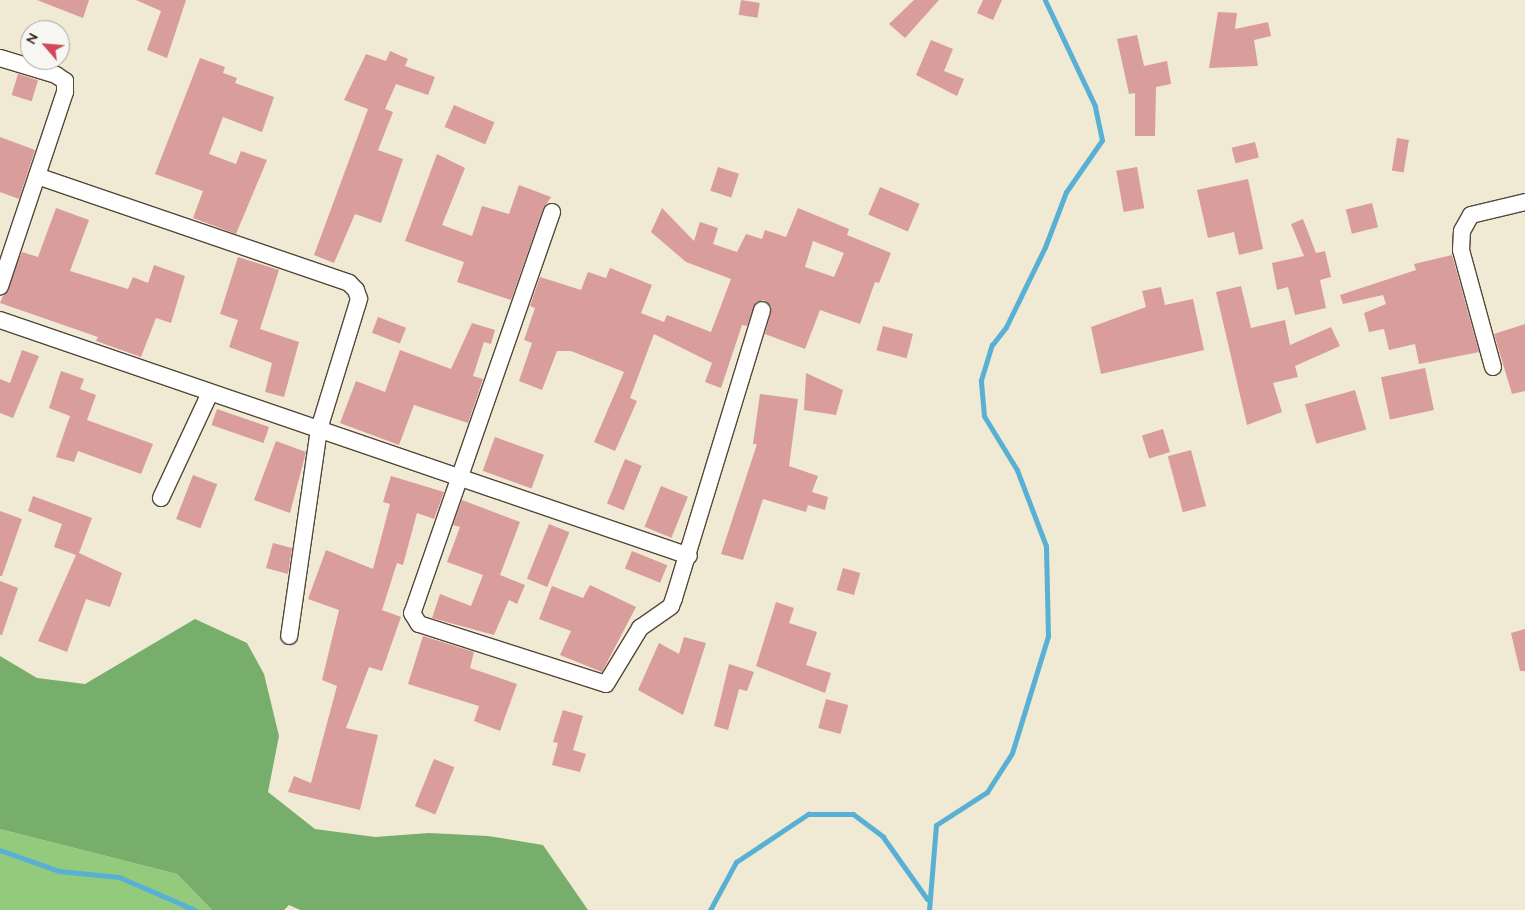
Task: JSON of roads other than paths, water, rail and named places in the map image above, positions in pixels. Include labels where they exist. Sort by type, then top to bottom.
[{"type":"street","points":[[0,58],[65,81],[37,176],[0,286]]},
{"type":"street","points":[[37,176],[349,284],[359,299],[319,429],[289,636]]},
{"type":"street","points":[[1493,367],[1461,250],[1462,231],[1471,215],[1525,202]]},
{"type":"street","points":[[552,212],[412,613],[418,624],[602,686],[611,679],[640,628],[670,606],[689,556],[762,310]]},
{"type":"street","points":[[0,320],[210,393],[461,476],[689,556]]},
{"type":"street","points":[[161,498],[210,393]]},
{"type":"waterway","points":[[929,910],[936,825],[987,792],[1012,753],[1048,636],[1046,546],[1017,470],[984,416],[981,380],[992,345],[1006,327],[1045,247],[1066,192],[1102,140],[1095,106],[1045,0]]},
{"type":"waterway","points":[[710,910],[736,862],[808,814],[853,814],[883,837],[927,899]]},
{"type":"waterway","points":[[0,850],[59,871],[119,877],[195,910]]}]
